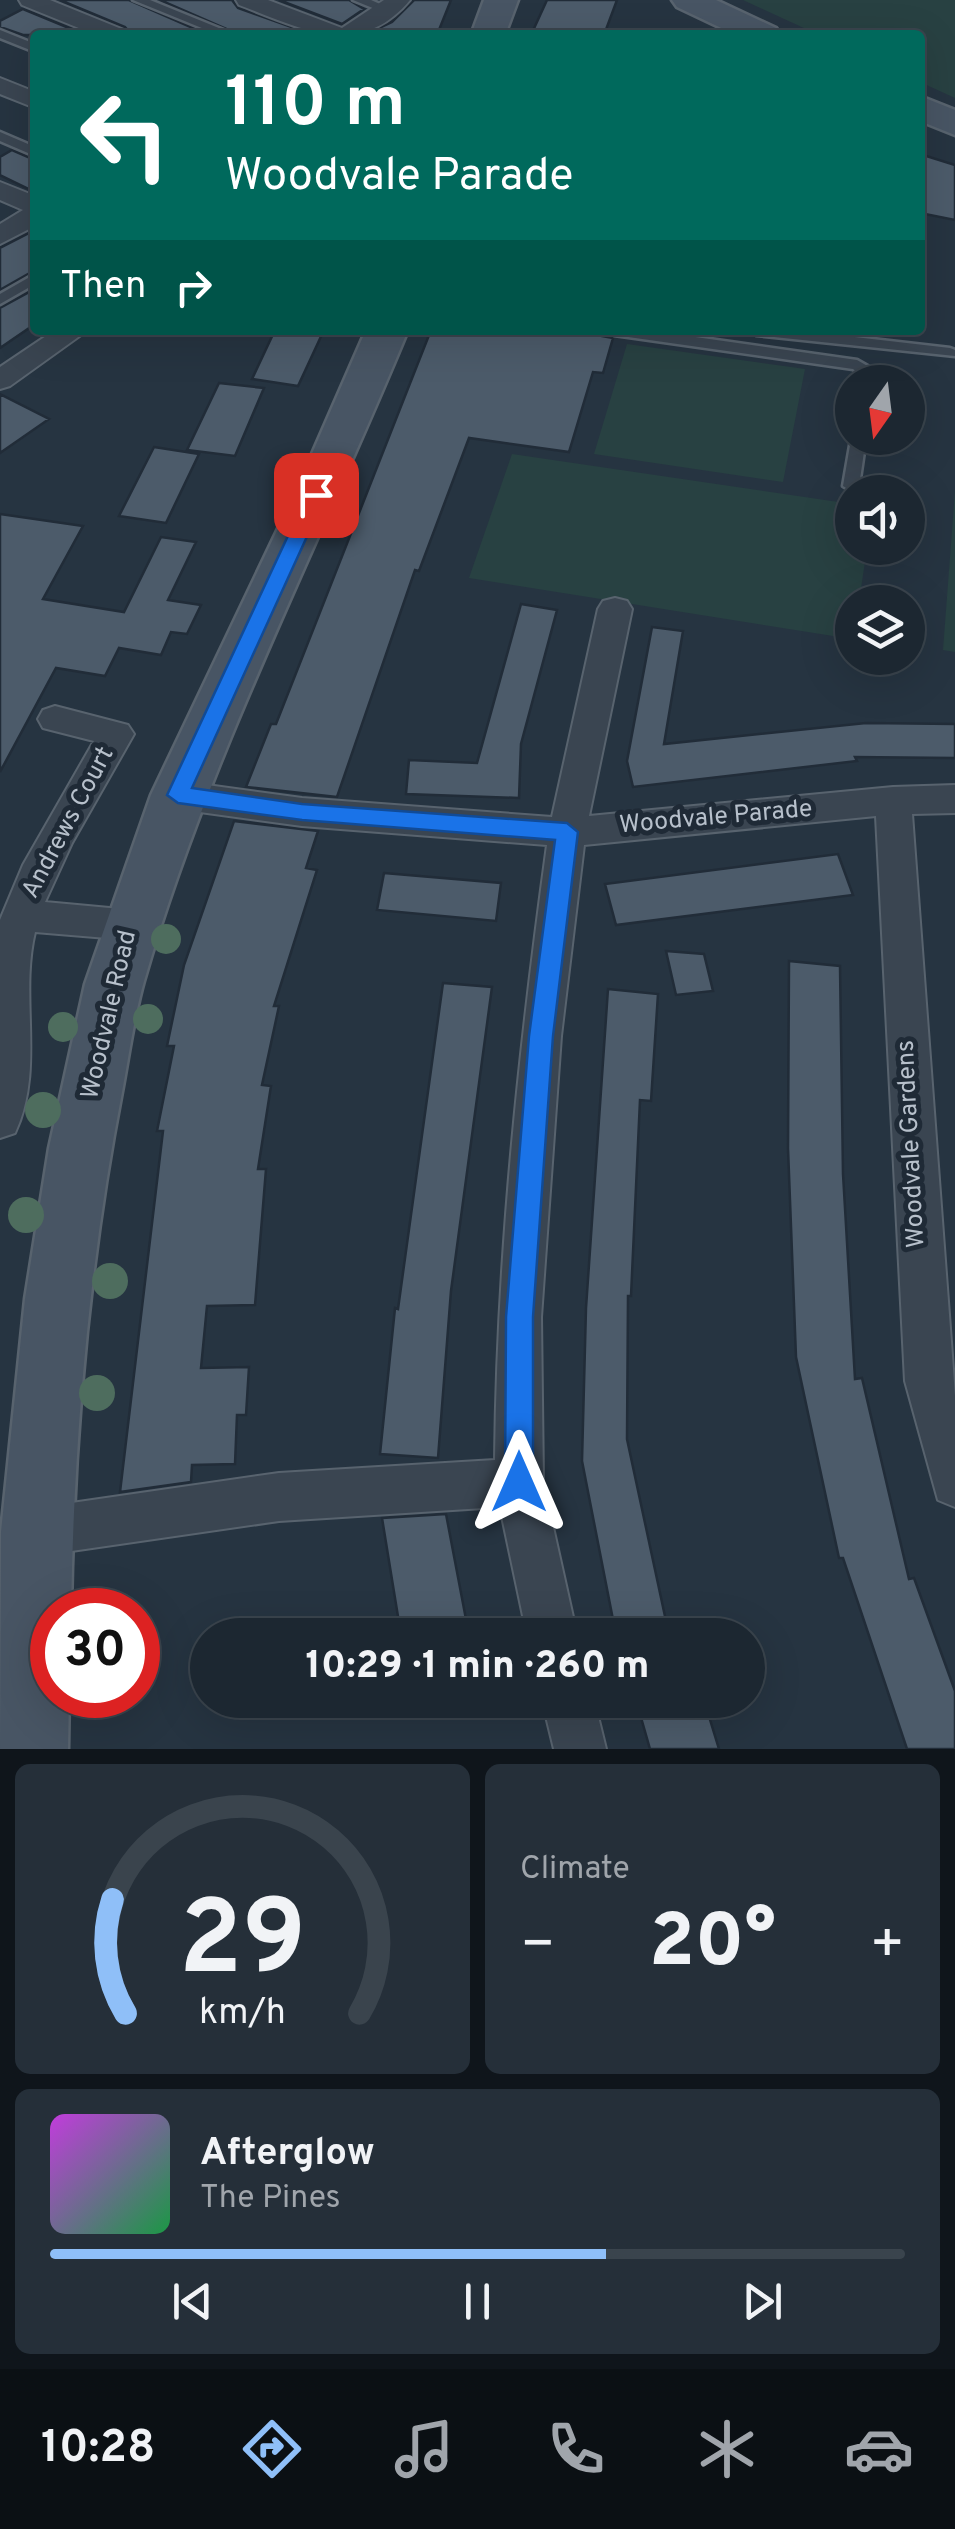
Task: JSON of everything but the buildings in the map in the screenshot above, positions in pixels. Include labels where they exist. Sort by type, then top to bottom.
[{"type":"main road","points":[[490,30],[501,0]]},
{"type":"main road","points":[[689,0],[753,30]]},
{"type":"main road","points":[[925,110],[955,124]]},
{"type":"main road","name":"Woodvale Road","points":[[30,1749],[37,1532],[58,1299],[80,1148],[114,984],[178,795],[385,335]]},
{"type":"street","points":[[247,0],[326,30]]},
{"type":"street","points":[[20,2],[101,30]]},
{"type":"street","points":[[354,30],[392,5]]},
{"type":"street","points":[[0,86],[30,98]]},
{"type":"street","points":[[0,190],[30,204]]},
{"type":"street","points":[[0,236],[30,217]]},
{"type":"street","points":[[0,380],[67,335]]},
{"type":"street","points":[[548,1618],[519,1482],[522,1280],[541,1036],[567,832],[614,610]]},
{"type":"street","name":"Andrews Court","points":[[0,1120],[10,1042],[8,992],[12,946],[21,915],[39,874],[116,734],[55,718]]},
{"type":"street","name":"Woodvale Parade","points":[[178,795],[302,812],[567,832],[893,801],[955,799]]},
{"type":"street","name":"Woodvale Gardens","points":[[893,801],[928,1381],[955,1483]]},
{"type":"street","name":"Andrews Court","points":[[21,915],[131,925]]},
{"type":"street","points":[[37,1532],[279,1497],[519,1482]]},
{"type":"street","points":[[572,1718],[580,1749]]},
{"type":"lane","points":[[139,0],[217,30]]},
{"type":"lane","points":[[359,0],[392,5]]},
{"type":"lane","points":[[0,34],[30,46]]},
{"type":"lane","points":[[0,136],[30,150]]},
{"type":"lane","points":[[0,300],[30,281]]},
{"type":"lane","points":[[649,335],[857,365]]},
{"type":"lane","points":[[798,335],[950,353]]},
{"type":"green space","points":[[743,0],[955,0],[955,98],[925,84],[925,30],[808,30]]},
{"type":"green space","points":[[627,344],[805,369],[783,482],[594,454]]},
{"type":"green space","points":[[512,454],[835,502],[835,565],[864,565],[862,585],[835,585],[835,636],[469,578]]},
{"type":"green space","points":[[955,491],[955,652],[943,650]]},
{"type":"route","points":[[316,495],[178,795],[302,812],[567,832],[541,1036],[519,1317],[519,1482]]}]
